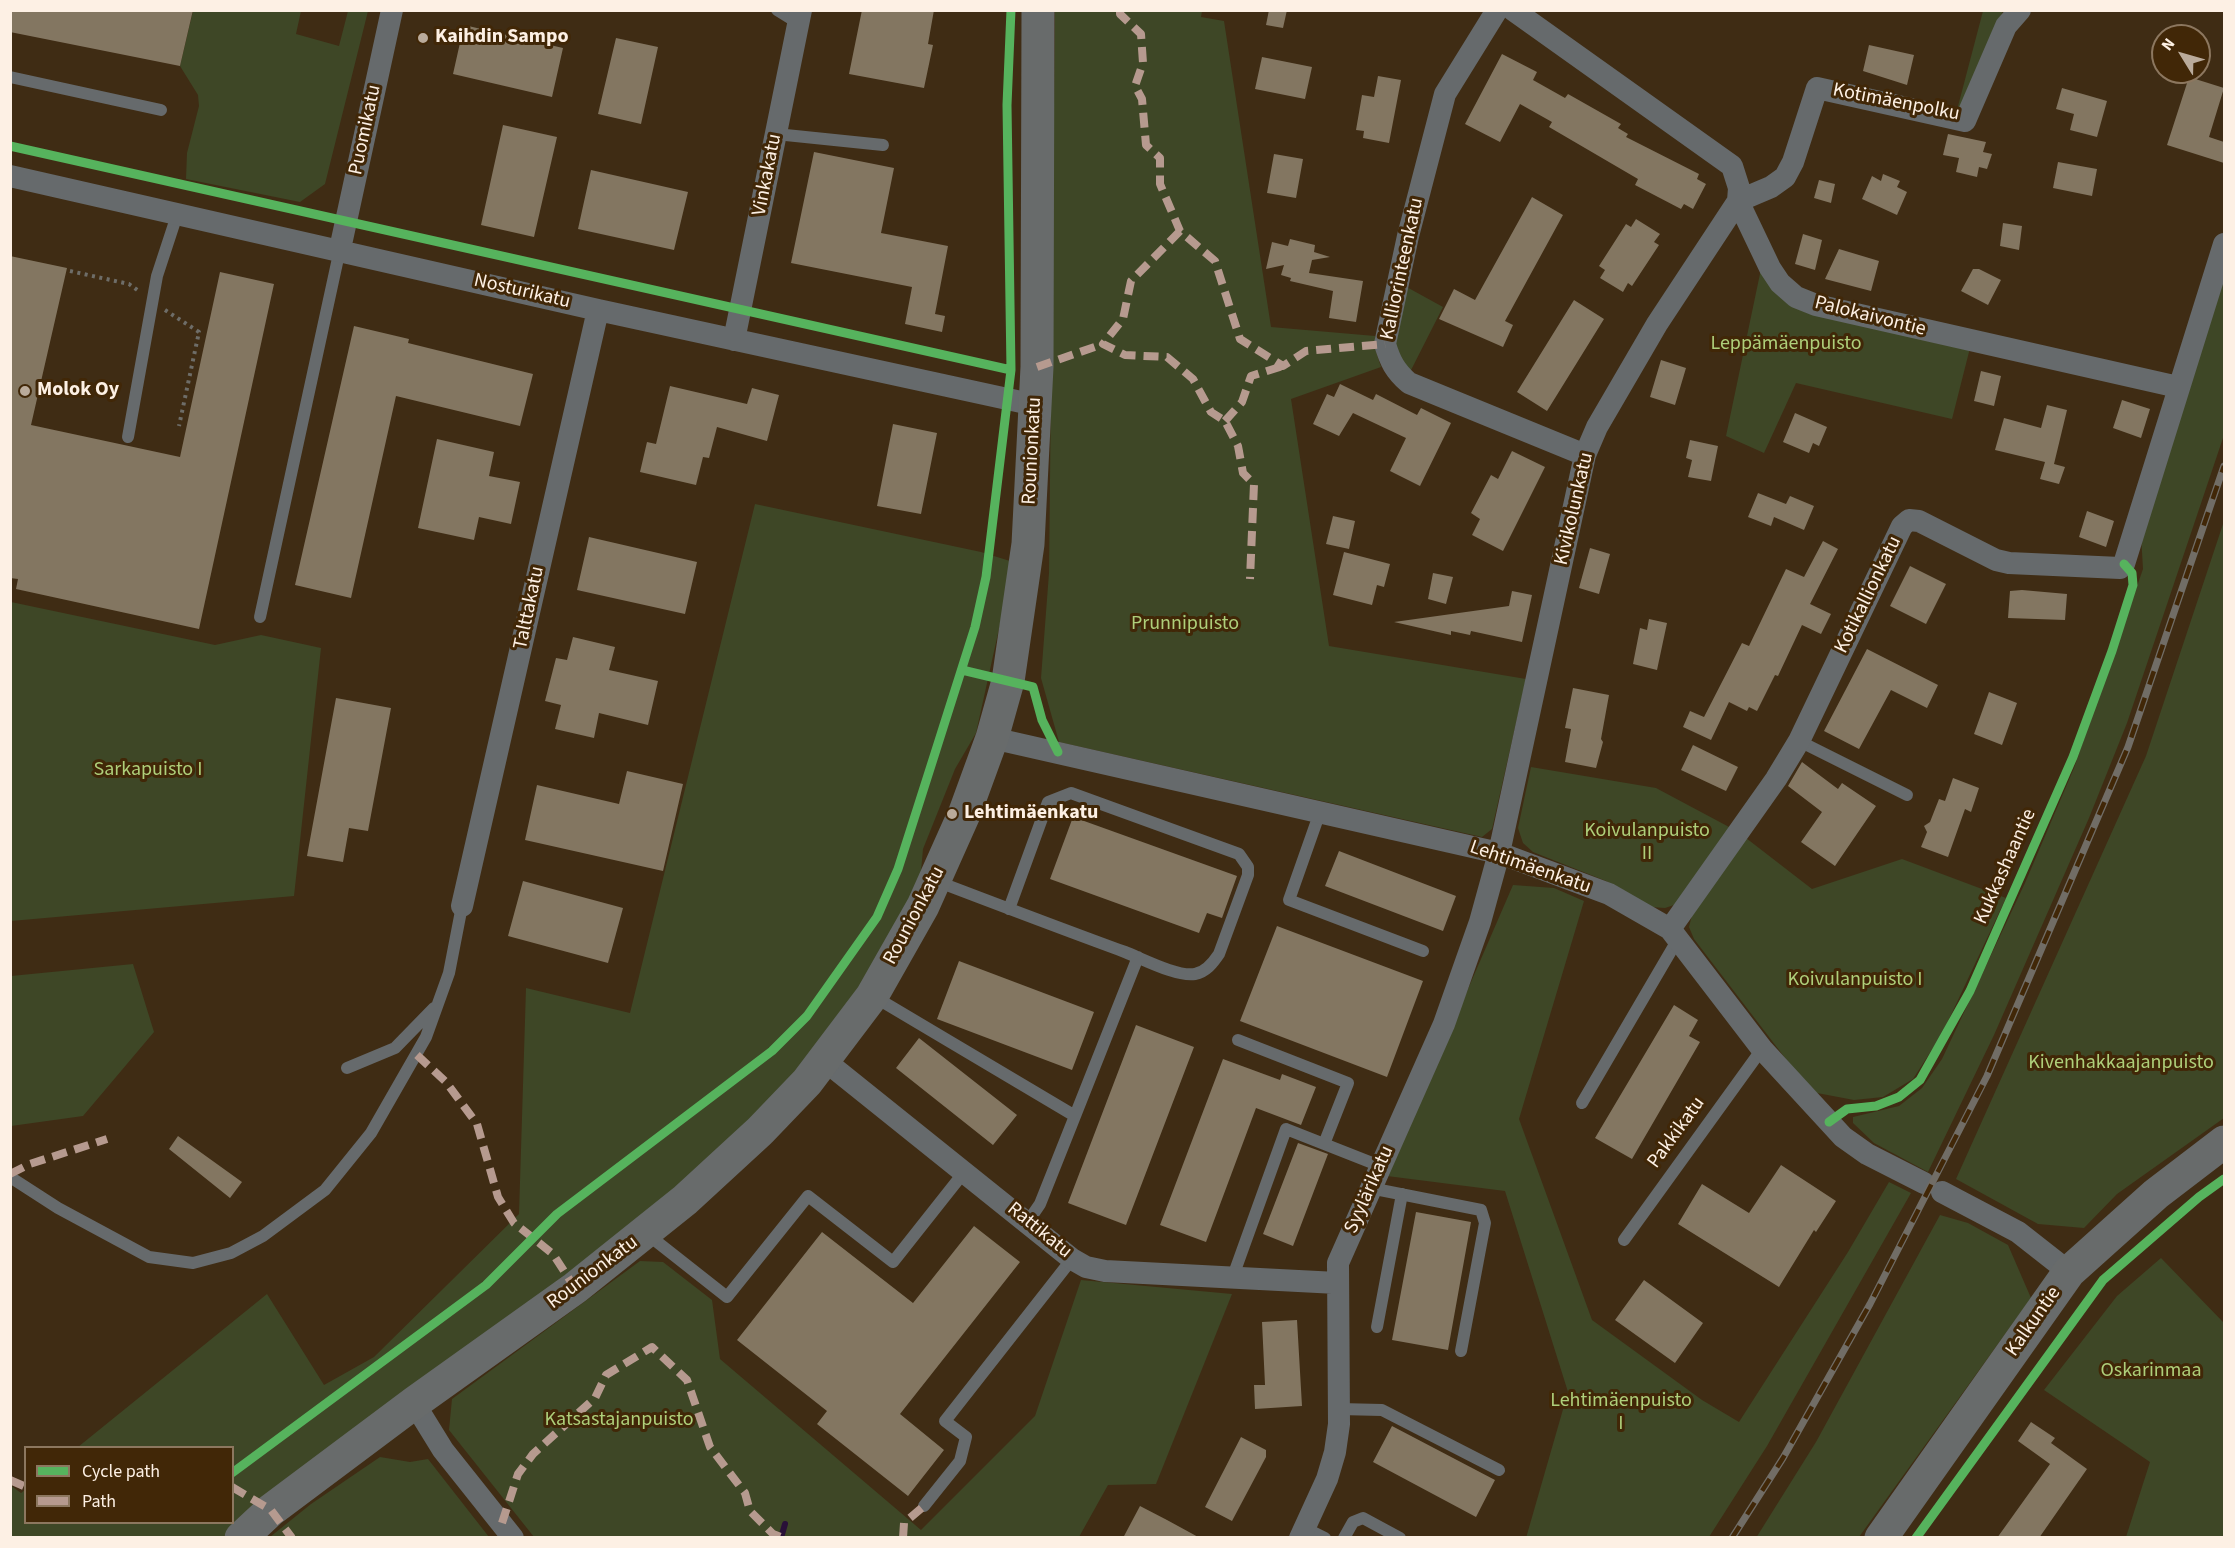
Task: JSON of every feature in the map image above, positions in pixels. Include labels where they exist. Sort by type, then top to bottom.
[{"type":"main road","name":"Rounionkatu","points":[[241,1538],[271,1510],[414,1403],[575,1288],[645,1233],[760,1131],[807,1082],[872,996],[935,881],[965,812],[992,738],[1008,681],[1028,544],[1035,405],[1038,10]]},
{"type":"main road","name":"Kalkuntie","points":[[1881,1538],[2069,1272],[2156,1194],[2224,1142]]},
{"type":"street","name":"Puomikatu","points":[[340,249],[392,10]]},
{"type":"street","name":"Kalliorinteenkatu","points":[[1497,10],[1445,94],[1403,259],[1385,344],[1389,359],[1397,373],[1409,383],[1585,455]]},
{"type":"street","name":"Palokaivontie","points":[[1513,10],[1732,166],[1740,188],[1738,201],[1770,268],[1780,284],[1796,297],[1816,305],[2178,387]]},
{"type":"street","name":"Kotimäenpolku","points":[[1738,201],[1772,187],[1785,177],[1793,162],[1817,88],[1965,121],[2006,26],[2020,10]]},
{"type":"street","name":"Vinkakatu","points":[[734,340],[800,17]]},
{"type":"street","name":"Nosturikatu","points":[[10,176],[177,215],[340,249],[598,310],[1035,405]]},
{"type":"street","name":"Kivikolunkatu","points":[[1499,853],[1585,455],[1597,427],[1657,324],[1738,201]]},
{"type":"street","points":[[2178,387],[2224,244]]},
{"type":"street","name":"Talttakatu","points":[[462,906],[598,310]]},
{"type":"street","name":"Kotikallionkatu","points":[[1674,934],[1799,741],[1902,526],[1909,520],[1918,521],[1996,560],[2009,563],[2120,568],[2124,564],[2178,387]]},
{"type":"street","name":"Lehtimäenkatu","points":[[992,738],[1499,853],[1609,894],[1674,934],[1762,1049],[1843,1137],[1867,1154],[2018,1232],[2069,1272]]},
{"type":"street","name":"Syylärikatu","points":[[1302,1533],[1327,1479],[1335,1452],[1339,1409],[1338,1263],[1444,1024],[1480,922],[1499,853]]},
{"type":"street","name":"Rattikatu","points":[[824,1060],[1072,1259],[1086,1267],[1105,1271],[1337,1283]]},
{"type":"street","points":[[414,1403],[442,1450],[513,1538]]},
{"type":"lane","points":[[777,10],[800,17]]},
{"type":"lane","points":[[10,77],[161,110]]},
{"type":"lane","points":[[776,134],[884,145]]},
{"type":"lane","points":[[128,437],[157,276],[177,215]]},
{"type":"lane","points":[[260,616],[340,249]]},
{"type":"lane","points":[[1799,741],[1907,795]]},
{"type":"lane","points":[[935,881],[1009,909],[1138,957],[1182,974],[1194,975],[1212,964],[1219,954],[1248,874],[1244,860],[1239,854],[1071,793],[1048,802],[1009,909]]},
{"type":"lane","points":[[1320,812],[1289,900],[1423,951]]},
{"type":"lane","points":[[10,1177],[58,1208],[149,1257],[193,1263],[231,1253],[264,1236],[325,1190],[372,1133],[417,1055],[440,1003],[449,973],[462,906]]},
{"type":"lane","points":[[1582,1103],[1674,934]]},
{"type":"lane","points":[[1027,1223],[1040,1204],[1138,957]]},
{"type":"lane","points":[[872,996],[1075,1116]]},
{"type":"lane","points":[[347,1068],[394,1048],[440,1003]]},
{"type":"lane","points":[[1238,1040],[1348,1083],[1324,1144]]},
{"type":"lane","name":"Pakkikatu","points":[[1624,1240],[1762,1049]]},
{"type":"lane","points":[[1232,1278],[1286,1129],[1380,1166]]},
{"type":"lane","points":[[645,1233],[727,1297],[808,1196],[893,1262],[964,1171]]},
{"type":"lane","points":[[1370,1188],[1473,1206],[1481,1210],[1484,1216],[1461,1351]]},
{"type":"lane","points":[[1377,1327],[1402,1194]]},
{"type":"lane","points":[[924,1506],[960,1461],[966,1437],[945,1421],[1072,1259]]},
{"type":"lane","points":[[1339,1409],[1382,1410],[1499,1470]]},
{"type":"lane","points":[[1344,1538],[1357,1518],[1363,1518],[1400,1538]]},
{"type":"lane","points":[[1302,1533],[1325,1538]]},
{"type":"green space","points":[[193,11],[301,11],[296,34],[339,46],[348,11],[368,11],[325,184],[300,202],[186,179],[187,153],[199,106],[198,95],[180,66]]},
{"type":"green space","name":"Prunnipuisto","points":[[1055,11],[1202,11],[1201,17],[1224,21],[1271,327],[1375,336],[1376,352],[1381,367],[1291,399],[1329,646],[1526,679],[1492,829],[1482,837],[1059,742],[1041,678],[1049,573]]},
{"type":"green space","points":[[1983,11],[2003,11],[1961,106],[1957,110]]},
{"type":"green space","points":[[2224,262],[2224,435],[2127,723],[2089,818],[1994,1035],[1928,1172],[1874,1143],[1853,1123],[1853,1117],[1899,1106],[1922,1088],[1942,1059],[2025,883],[2074,768],[2143,569],[2141,535]]},
{"type":"green space","name":"Leppämäenpuisto","points":[[1761,269],[1774,287],[1970,348],[1952,419],[1796,383],[1764,453],[1726,436]]},
{"type":"green space","points":[[1403,285],[1443,307],[1408,376],[1391,339]]},
{"type":"green space","points":[[755,504],[981,552],[1010,561],[1008,588],[976,733],[955,769],[923,849],[920,882],[887,946],[819,1047],[735,1138],[554,1289],[281,1488],[223,1537],[11,1537],[10,1485],[21,1493],[24,1491],[24,1524],[234,1524],[234,1446],[79,1446],[267,1294],[324,1385],[374,1357],[519,1214],[526,988],[630,1013]]},
{"type":"green space","name":"Kivenhakkaajanpuisto","points":[[2224,521],[2224,1118],[2117,1194],[2084,1228],[2038,1224],[1956,1179],[2146,756]]},
{"type":"green space","name":"Sarkapuisto I","points":[[11,602],[215,645],[261,635],[321,648],[294,896],[11,921]]},
{"type":"green space","name":"Koivulanpuisto II","points":[[1531,767],[1656,788],[1731,828],[1677,904],[1665,908],[1651,907],[1606,881],[1533,852],[1523,843],[1518,828]]},
{"type":"green space","name":"Koivulanpuisto I","points":[[1746,838],[1812,889],[1902,859],[2006,898],[1942,1034],[1913,1079],[1883,1097],[1854,1100],[1817,1093],[1792,1067],[1694,939],[1689,927],[1692,915]]},
{"type":"green space","name":"Lehtimäenpuisto I","points":[[1513,885],[1554,888],[1584,901],[1519,1119],[1592,1320],[1702,1400],[1739,1422],[1848,1252],[1889,1182],[1911,1193],[1767,1446],[1709,1537],[1526,1538],[1568,1392],[1505,1191],[1387,1176]]},
{"type":"green space","points":[[133,964],[154,1032],[83,1116],[11,1126],[11,976]]},
{"type":"green space","points":[[1940,1215],[1968,1223],[2008,1245],[2031,1298],[1859,1537],[1756,1538],[1816,1442]]},
{"type":"green space","name":"Oskarinmaa","points":[[2161,1258],[2224,1323],[2224,1537],[2126,1537],[2150,1462],[2044,1390],[2117,1296]]},
{"type":"green space","name":"Katsastajanpuisto","points":[[640,1261],[663,1262],[712,1300],[720,1359],[921,1530],[1035,1416],[1081,1280],[1232,1294],[1156,1484],[1108,1485],[1079,1537],[534,1537],[449,1430],[452,1399]]},
{"type":"green space","points":[[380,1457],[410,1462],[428,1459],[489,1537],[270,1537],[311,1504]]},
{"type":"building","points":[[10,10],[193,10],[180,66],[10,32]]},
{"type":"building","points":[[862,10],[934,10],[928,44],[933,45],[924,88],[849,74]]},
{"type":"building","points":[[1269,10],[1287,10],[1283,28],[1266,25]]},
{"type":"building","points":[[464,25],[563,48],[552,97],[453,74]]},
{"type":"building","points":[[616,38],[658,47],[641,124],[598,114]]},
{"type":"building","points":[[1869,45],[1914,55],[1907,85],[1863,71]]},
{"type":"building","points":[[1502,54],[1537,72],[1533,80],[1565,98],[1568,94],[1621,124],[1618,128],[1628,134],[1626,137],[1699,174],[1697,179],[1706,184],[1693,209],[1684,204],[1681,209],[1635,185],[1638,179],[1549,127],[1552,122],[1520,104],[1500,142],[1465,124]]},
{"type":"building","points":[[1262,57],[1312,67],[1305,99],[1255,89]]},
{"type":"building","points":[[1378,76],[1401,80],[1389,143],[1363,138],[1364,131],[1356,130],[1362,95],[1374,97]]},
{"type":"building","points":[[2187,84],[2211,84],[2224,88],[2209,137],[2224,142],[2224,163],[2167,145]]},
{"type":"building","points":[[2062,88],[2107,101],[2097,137],[2070,130],[2074,114],[2056,109]]},
{"type":"building","points":[[503,125],[557,137],[534,237],[481,225]]},
{"type":"building","points":[[1948,134],[1986,142],[1983,152],[1992,154],[1987,169],[1979,167],[1977,177],[1956,172],[1959,158],[1943,155]]},
{"type":"building","points":[[814,152],[894,168],[881,233],[948,246],[935,314],[945,316],[942,332],[905,324],[912,287],[791,263]]},
{"type":"building","points":[[1274,154],[1303,159],[1296,198],[1267,193]]},
{"type":"building","points":[[2058,162],[2097,169],[2092,196],[2053,188]]},
{"type":"building","points":[[591,170],[688,192],[674,250],[578,229]]},
{"type":"building","points":[[1883,174],[1900,181],[1897,187],[1907,192],[1897,215],[1862,199],[1872,176],[1881,181]]},
{"type":"building","points":[[1819,180],[1835,184],[1831,203],[1814,198]]},
{"type":"building","points":[[1532,197],[1563,215],[1505,321],[1513,325],[1503,347],[1439,319],[1454,289],[1475,300]]},
{"type":"building","points":[[1636,219],[1660,234],[1654,242],[1659,245],[1632,286],[1628,283],[1623,292],[1600,278],[1605,270],[1599,266],[1626,224],[1631,227]]},
{"type":"building","points":[[2003,223],[2022,226],[2019,250],[2000,246]]},
{"type":"building","points":[[1803,234],[1822,240],[1815,270],[1795,264]]},
{"type":"building","points":[[1290,239],[1315,245],[1314,252],[1330,257],[1312,260],[1309,273],[1363,281],[1356,322],[1329,318],[1333,291],[1290,281],[1291,278],[1281,275],[1284,265],[1266,269],[1272,242],[1288,246]]},
{"type":"building","points":[[1839,249],[1879,261],[1871,291],[1825,279]]},
{"type":"building","points":[[10,256],[67,268],[31,425],[180,457],[220,272],[274,284],[199,629],[16,589],[18,579],[10,578]]},
{"type":"building","points":[[1973,269],[1979,269],[2001,280],[1988,305],[1961,291]]},
{"type":"building","points":[[1574,300],[1604,319],[1547,411],[1517,392]]},
{"type":"building","points":[[354,326],[409,339],[408,343],[533,374],[520,426],[396,396],[351,598],[295,585]]},
{"type":"building","points":[[1661,360],[1686,368],[1675,405],[1650,397]]},
{"type":"building","points":[[1981,371],[2001,376],[1994,406],[1974,401]]},
{"type":"building","points":[[1340,384],[1373,400],[1376,394],[1417,415],[1421,408],[1451,423],[1420,486],[1390,471],[1406,438],[1353,413],[1339,436],[1313,424],[1327,394],[1334,397]]},
{"type":"building","points":[[670,386],[747,404],[752,388],[779,395],[767,441],[717,427],[709,458],[703,457],[696,485],[640,472],[647,442],[656,444]]},
{"type":"building","points":[[2122,400],[2150,409],[2141,438],[2113,428]]},
{"type":"building","points":[[2047,405],[2067,410],[2054,464],[2065,467],[2059,484],[2040,479],[2045,462],[1995,450],[2004,418],[2041,428]]},
{"type":"building","points":[[1795,413],[1827,427],[1819,446],[1813,443],[1809,453],[1783,442]]},
{"type":"building","points":[[893,424],[937,433],[921,514],[877,506]]},
{"type":"building","points":[[437,439],[494,452],[489,476],[520,482],[511,524],[479,517],[474,540],[418,528]]},
{"type":"building","points":[[1690,440],[1718,446],[1711,481],[1688,477],[1692,460],[1686,458]]},
{"type":"building","points":[[1512,451],[1545,467],[1503,551],[1472,535],[1480,519],[1471,513],[1491,475],[1498,479]]},
{"type":"building","points":[[1758,493],[1786,504],[1790,496],[1814,506],[1804,530],[1774,517],[1771,526],[1748,517]]},
{"type":"building","points":[[2087,511],[2114,521],[2106,547],[2079,537]]},
{"type":"building","points":[[1333,516],[1355,521],[1349,549],[1326,544]]},
{"type":"building","points":[[589,537],[697,562],[685,614],[577,590]]},
{"type":"building","points":[[1823,541],[1838,549],[1810,604],[1831,614],[1821,634],[1802,625],[1778,676],[1775,675],[1757,711],[1749,707],[1747,711],[1729,702],[1711,740],[1683,727],[1690,711],[1704,717],[1742,643],[1749,646],[1786,569],[1804,577]]},
{"type":"building","points":[[1590,548],[1610,554],[1599,594],[1579,588]]},
{"type":"building","points":[[1344,552],[1390,564],[1384,587],[1377,585],[1372,605],[1333,595]]},
{"type":"building","points":[[1910,566],[1946,584],[1926,624],[1890,606]]},
{"type":"building","points":[[1433,573],[1453,577],[1446,604],[1428,599]]},
{"type":"building","points":[[1512,591],[1532,595],[1522,642],[1471,631],[1470,635],[1451,631],[1451,635],[1394,622],[1509,606]]},
{"type":"building","points":[[2010,591],[2067,594],[2065,620],[2008,618]]},
{"type":"building","points":[[1649,619],[1667,623],[1657,670],[1633,664],[1640,628],[1647,630]]},
{"type":"building","points":[[573,637],[615,647],[609,670],[658,681],[648,725],[599,713],[594,738],[555,729],[561,705],[545,701],[556,658],[567,660]]},
{"type":"building","points":[[1867,649],[1938,685],[1927,708],[1891,690],[1859,749],[1824,731]]},
{"type":"building","points":[[1573,688],[1609,695],[1601,739],[1603,742],[1596,768],[1565,762],[1571,729],[1565,728]]},
{"type":"building","points":[[1989,692],[2017,703],[2002,745],[1974,734]]},
{"type":"building","points":[[336,698],[391,708],[368,831],[349,828],[343,862],[307,856]]},
{"type":"building","points":[[1693,745],[1738,767],[1726,791],[1681,770]]},
{"type":"building","points":[[1802,762],[1838,789],[1842,783],[1876,806],[1835,866],[1801,842],[1822,812],[1788,786]]},
{"type":"building","points":[[627,771],[683,784],[663,871],[525,840],[537,785],[619,804]]},
{"type":"building","points":[[1953,778],[1979,788],[1971,812],[1965,809],[1948,857],[1921,847],[1927,832],[1924,826],[1930,822],[1939,799],[1945,801]]},
{"type":"building","points":[[1073,817],[1237,876],[1222,918],[1207,913],[1199,933],[1050,879]]},
{"type":"building","points":[[1339,851],[1456,896],[1443,931],[1325,886]]},
{"type":"building","points":[[523,881],[623,908],[608,963],[508,936]]},
{"type":"building","points":[[1277,926],[1423,981],[1387,1077],[1240,1021]]},
{"type":"building","points":[[959,961],[1094,1012],[1072,1070],[937,1019]]},
{"type":"building","points":[[1674,1005],[1698,1020],[1689,1036],[1700,1042],[1632,1159],[1595,1138]]},
{"type":"building","points":[[1136,1025],[1194,1047],[1126,1225],[1068,1203]]},
{"type":"building","points":[[919,1038],[1017,1115],[993,1145],[896,1068]]},
{"type":"building","points":[[1223,1059],[1280,1080],[1282,1074],[1316,1087],[1301,1125],[1256,1108],[1206,1242],[1160,1225]]},
{"type":"building","points":[[178,1136],[242,1182],[230,1198],[169,1149]]},
{"type":"building","points":[[1298,1143],[1328,1154],[1293,1246],[1263,1234]]},
{"type":"building","points":[[1781,1165],[1836,1201],[1816,1232],[1814,1230],[1779,1287],[1678,1224],[1702,1184],[1749,1213]]},
{"type":"building","points":[[1416,1212],[1471,1222],[1448,1350],[1392,1340]]},
{"type":"building","points":[[974,1226],[1020,1262],[900,1414],[944,1450],[908,1496],[817,1424],[827,1411],[737,1340],[822,1232],[913,1303]]},
{"type":"building","points":[[1644,1280],[1703,1323],[1675,1363],[1615,1320]]},
{"type":"building","points":[[1297,1320],[1302,1406],[1255,1409],[1254,1385],[1265,1385],[1262,1322]]},
{"type":"building","points":[[2031,1422],[2055,1438],[2051,1443],[2087,1469],[2039,1538],[1997,1538],[2050,1464],[2018,1441]]},
{"type":"building","points":[[1392,1426],[1495,1480],[1476,1517],[1373,1462]]},
{"type":"building","points":[[1241,1437],[1266,1450],[1266,1457],[1232,1521],[1205,1507]]},
{"type":"building","points":[[1140,1506],[1167,1520],[1200,1538],[1123,1538]]},
{"type":"waterway","points":[[781,1538],[785,1524]]},
{"type":"railway","points":[[1732,1538],[1783,1458],[1870,1304],[1987,1076],[2128,747],[2224,466]]},
{"type":"marked path","points":[[1120,10],[1120,14],[1141,34],[1143,63],[1135,86],[1142,99],[1146,145],[1160,158],[1160,184],[1180,231],[1215,261],[1240,339],[1283,366],[1306,351],[1385,344]]},
{"type":"marked path","points":[[1180,231],[1131,281],[1123,319],[1103,344],[1125,355],[1167,357],[1193,379],[1211,412],[1225,421],[1238,446],[1243,473],[1254,484],[1250,579]]},
{"type":"marked path","points":[[1037,367],[1103,344]]},
{"type":"marked path","points":[[1225,421],[1242,402],[1251,376],[1283,366]]},
{"type":"marked path","points":[[417,1055],[446,1082],[477,1124],[498,1197],[514,1223],[553,1254],[575,1288]]},
{"type":"marked path","points":[[10,1174],[30,1164],[107,1139]]},
{"type":"marked path","points":[[502,1523],[518,1474],[533,1454],[595,1398],[606,1375],[652,1347],[687,1380],[710,1447],[745,1493],[750,1511],[773,1534],[783,1538]]},
{"type":"marked path","points":[[10,1480],[24,1486]]},
{"type":"marked path","points":[[234,1488],[271,1510],[292,1538]]},
{"type":"marked path","points":[[903,1538],[904,1523],[924,1506]]},
{"type":"cycle path","points":[[234,1472],[486,1285],[557,1214],[772,1051],[807,1016],[877,917],[898,869],[975,627],[986,577],[1011,370],[1007,105],[1011,10]]},
{"type":"cycle path","points":[[10,146],[1011,370]]},
{"type":"cycle path","name":"Kukkashaantie","points":[[1829,1122],[1847,1109],[1876,1106],[1899,1097],[1920,1080],[1970,991],[2073,757],[2112,651],[2133,585],[2132,573],[2124,564]]},
{"type":"cycle path","points":[[962,670],[1033,687],[1042,720],[1058,752]]},
{"type":"cycle path","points":[[1916,1538],[2103,1280],[2199,1197],[2224,1179]]},
{"type":"place","name":"Kaihdin Sampo","points":[[423,38]]},
{"type":"place","name":"Molok Oy","points":[[25,391]]},
{"type":"place","name":"Lehtimäenkatu","points":[[952,814]]}]
